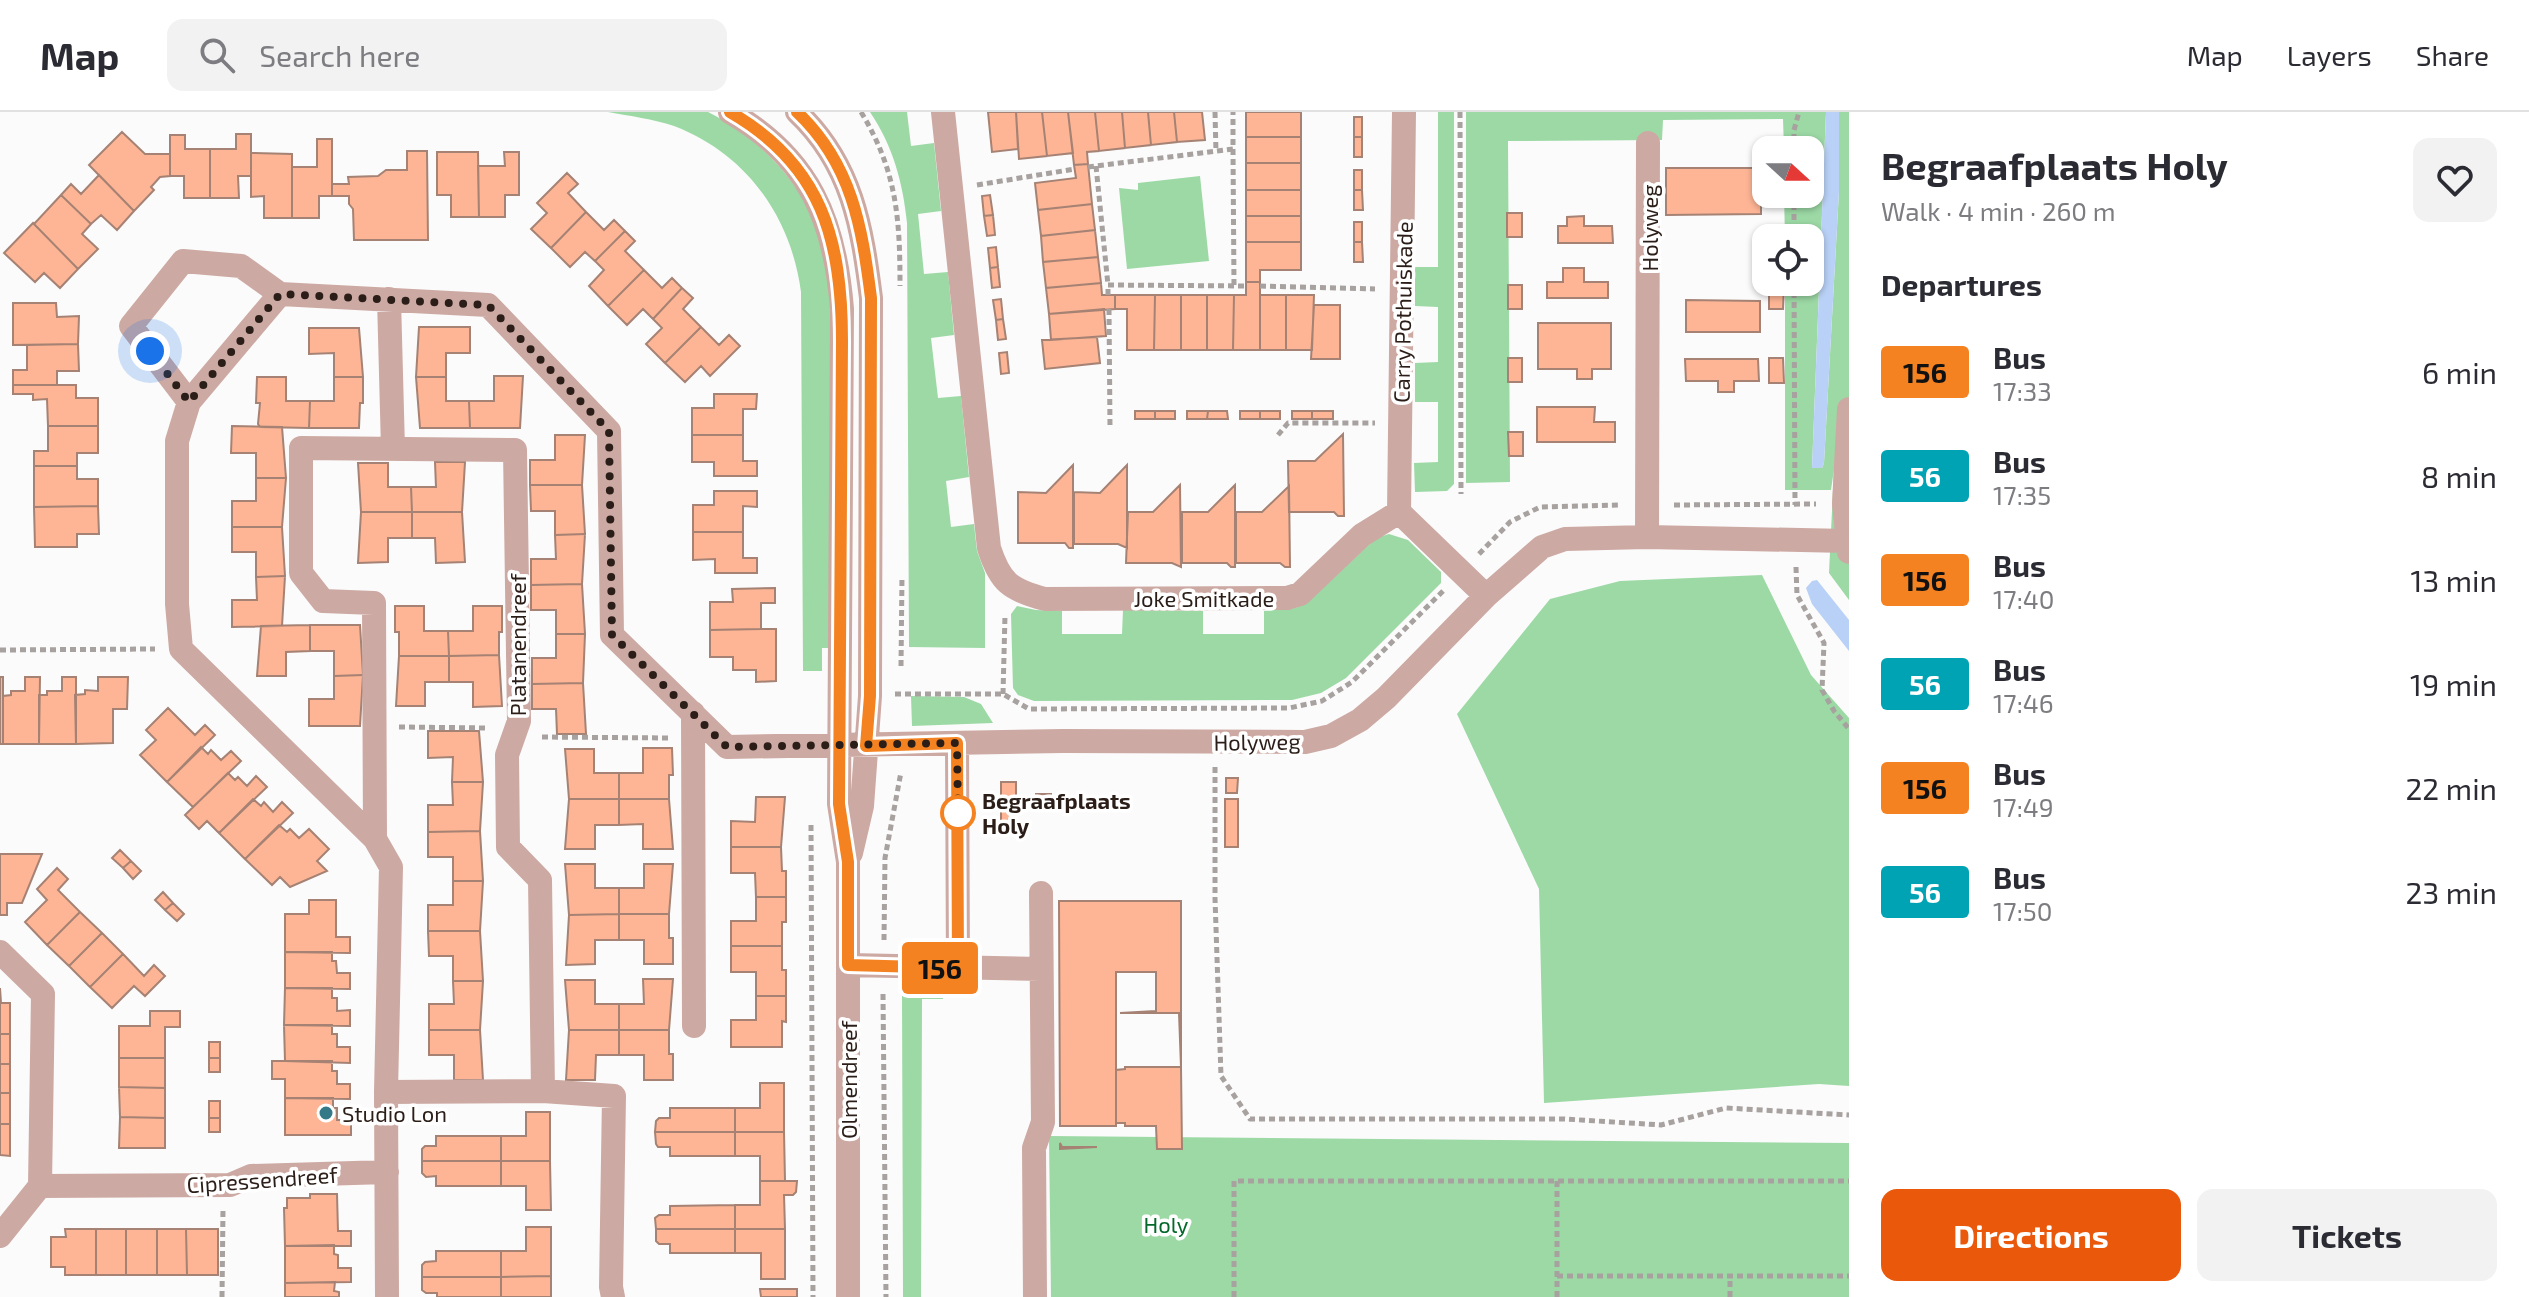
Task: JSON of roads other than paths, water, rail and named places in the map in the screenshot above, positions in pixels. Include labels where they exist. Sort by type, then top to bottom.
[{"type":"street","name":"Olmendreef","points":[[730,112],[751,124],[798,169],[818,202],[831,232],[839,271],[842,356],[839,804],[848,862],[848,1297]]},
{"type":"street","name":"Olmendreef","points":[[797,112],[826,144],[845,178],[863,233],[871,298],[870,696],[862,806],[848,862]]},
{"type":"street","name":"Joke Smitkade","points":[[943,112],[989,548],[996,570],[1006,582],[1021,593],[1045,599],[1287,598],[1300,594],[1362,535],[1399,512]]},
{"type":"street","name":"Carry Pothuiskade","points":[[1399,512],[1404,112]]},
{"type":"street","name":"Holyweg","points":[[1647,537],[1648,143]]},
{"type":"street","points":[[280,294],[189,402],[131,326],[183,261],[241,266],[280,294],[488,305],[609,431],[612,635],[727,747],[839,747]]},
{"type":"street","points":[[389,299],[393,449]]},
{"type":"street","name":"Platanendreef","points":[[189,402],[177,441],[177,604],[181,649],[375,839],[391,867],[386,1092],[387,1297]]},
{"type":"street","name":"Holyweg","points":[[839,747],[957,743],[1305,742],[1331,736],[1360,720],[1386,698],[1486,596],[1542,547],[1565,539],[1647,537],[1796,540],[1848,547],[1844,504],[1849,409]]},
{"type":"street","name":"Platanendreef","points":[[375,839],[374,603],[323,601],[301,573],[301,448],[515,450],[519,721],[507,755],[508,847],[540,880],[543,1091]]},
{"type":"street","points":[[1399,512],[1486,596]]},
{"type":"street","points":[[693,713],[694,1026]]},
{"type":"street","points":[[957,743],[958,968]]},
{"type":"street","points":[[1035,1297],[1034,1148],[1043,1122],[1041,893]]},
{"type":"street","points":[[0,952],[43,994],[40,1186],[0,1236]]},
{"type":"street","points":[[848,965],[1041,969]]},
{"type":"street","points":[[386,1092],[543,1091],[614,1096],[613,1297]]},
{"type":"street","name":"Cipressendreef","points":[[40,1186],[230,1185],[251,1176],[387,1172]]},
{"type":"water","points":[[1826,112],[1839,112],[1839,191],[1824,463],[1822,468],[1812,468],[1819,296],[1824,296],[1824,224],[1822,224]]},
{"type":"water","points":[[1817,580],[1849,620],[1849,651],[1812,604],[1806,588]]},
{"type":"place","name":"Begraafplaats Holy","points":[[958,813]]},
{"type":"place","name":"Studio Lon","points":[[326,1113]]},
{"type":"park label","name":"Holy","points":[[1166,1224]]}]
